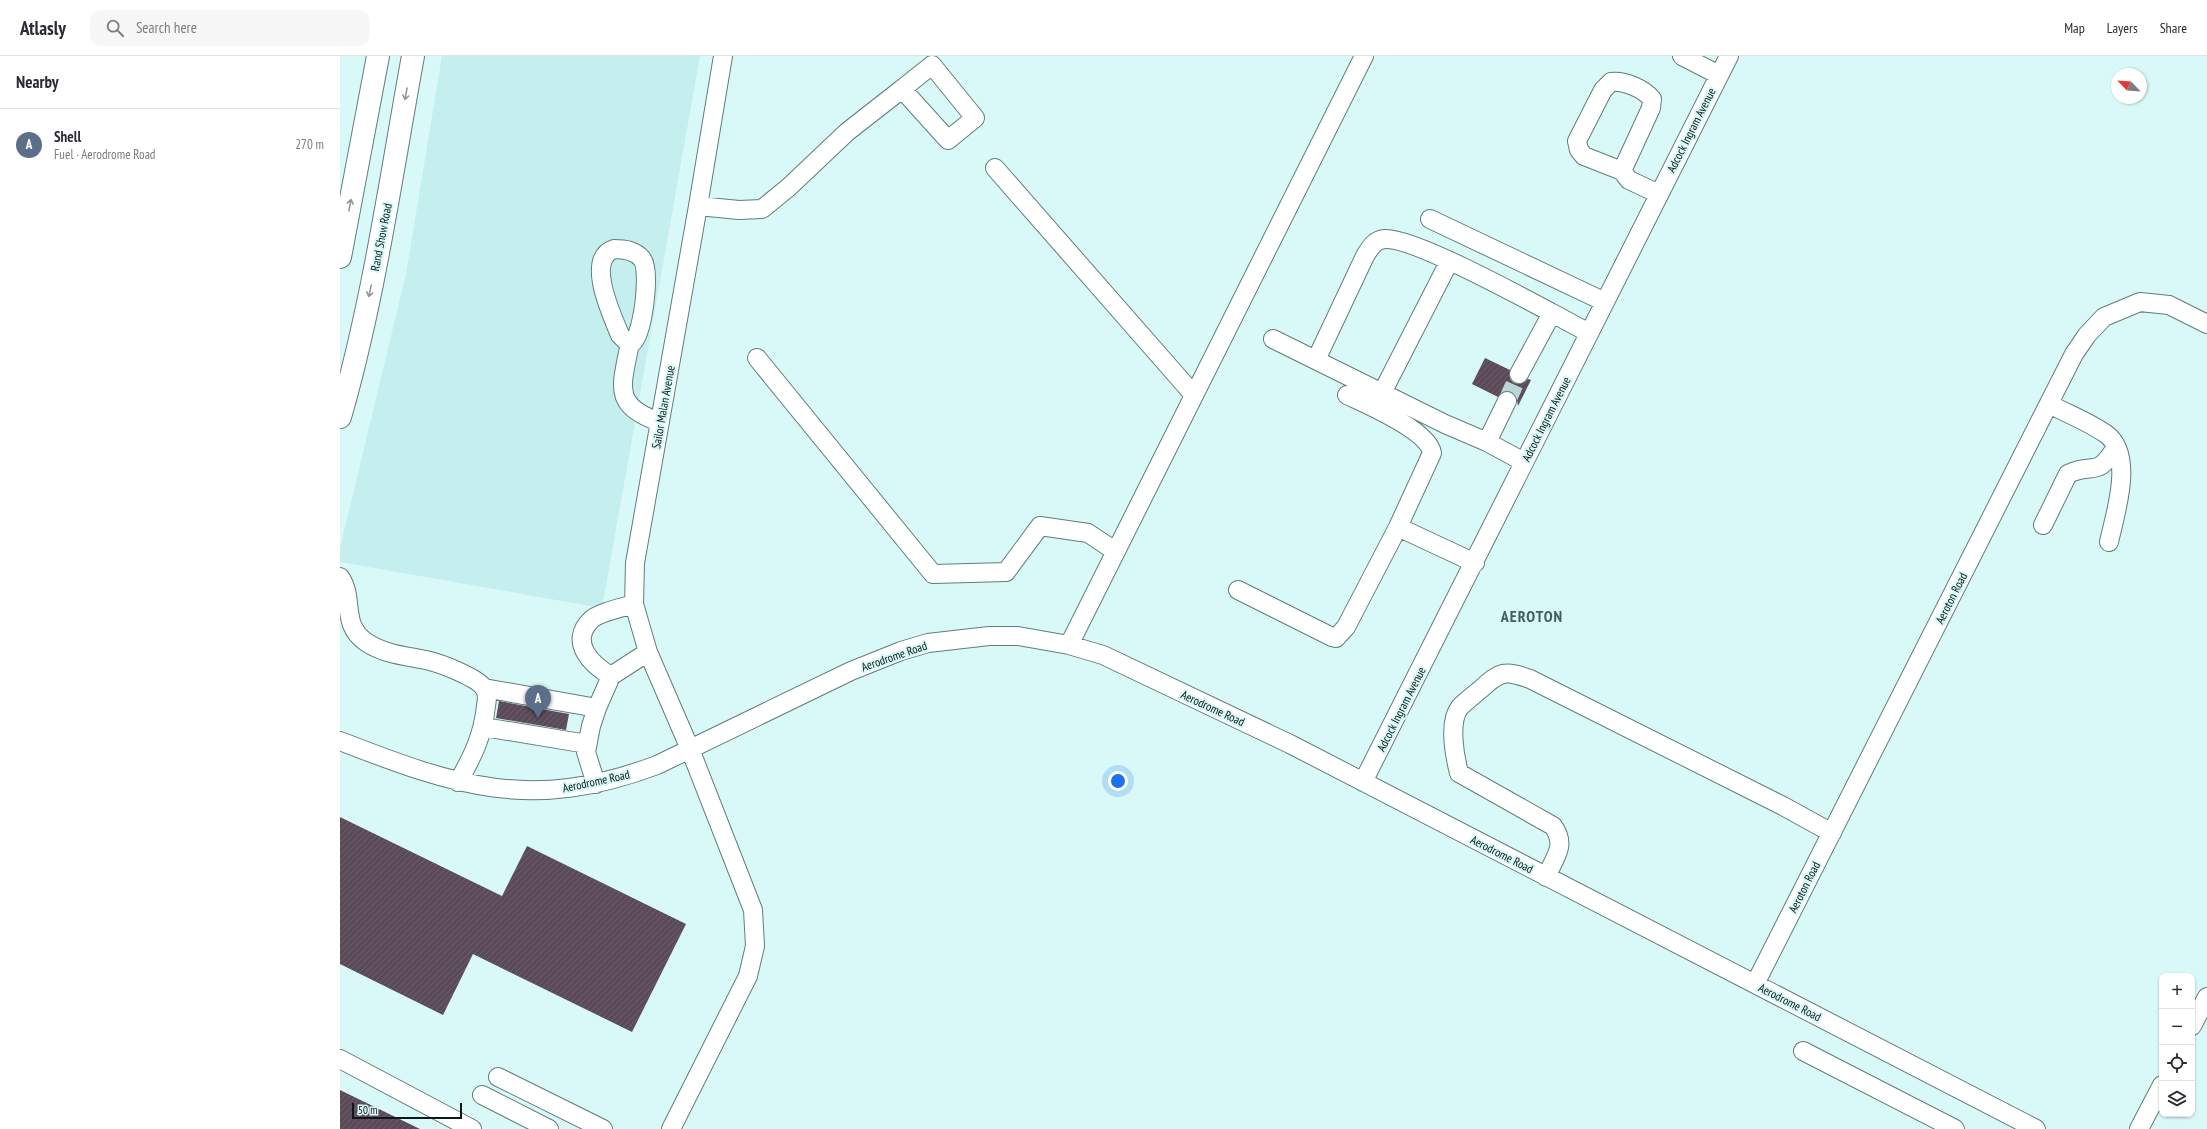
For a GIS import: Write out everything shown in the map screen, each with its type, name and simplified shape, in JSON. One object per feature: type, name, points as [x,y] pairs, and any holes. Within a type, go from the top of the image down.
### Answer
[{"type":"main road","points":[[340,258],[378,56]]},
{"type":"main road","name":"Rand Show Road","points":[[340,416],[362,327],[382,234],[413,56]]},
{"type":"street","name":"Sailor Malan Avenue","points":[[671,1129],[748,976],[755,946],[754,910],[690,749],[648,652],[634,604],[635,563],[723,56]]},
{"type":"street","points":[[1069,645],[1364,56]]},
{"type":"street","points":[[1682,56],[1719,74]]},
{"type":"street","name":"Adcock Ingram Avenue","points":[[1363,782],[1475,563],[1524,462],[1728,56]]},
{"type":"street","points":[[1622,171],[1651,108],[1652,99],[1646,92],[1616,81],[1611,82],[1604,90],[1577,141],[1579,150],[1584,156],[1622,171],[1629,180],[1659,194]]},
{"type":"street","points":[[698,206],[739,210],[762,208],[789,187],[846,132],[902,89]]},
{"type":"street","points":[[995,168],[1194,394]]},
{"type":"street","points":[[1430,219],[1605,302]]},
{"type":"street","points":[[1316,360],[1365,256],[1376,242],[1392,239],[1448,262],[1552,313],[1589,333]]},
{"type":"street","points":[[614,249],[635,253],[643,259],[646,266],[646,288],[638,335],[634,342],[630,343],[620,335],[601,277],[601,259],[607,252],[614,249]]},
{"type":"street","points":[[1382,393],[1448,262]]},
{"type":"street","name":"Aeroton Road","points":[[1755,984],[2074,354],[2087,335],[2104,317],[2140,302],[2169,305],[2207,324]]},
{"type":"street","points":[[1519,374],[1552,313]]},
{"type":"street","points":[[1272,339],[1445,424],[1487,442],[1524,462]]},
{"type":"street","points":[[630,343],[622,381],[624,395],[631,408],[639,414],[660,422]]},
{"type":"street","points":[[757,358],[933,574],[1006,572],[1040,526],[1088,533],[1115,551]]},
{"type":"street","points":[[1238,590],[1336,638],[1341,635],[1398,527],[1430,457],[1431,448],[1422,438],[1404,424],[1347,395]]},
{"type":"street","points":[[1487,442],[1507,401]]},
{"type":"street","points":[[2049,404],[2107,435],[2116,447],[2122,466],[2121,486],[2109,542]]},
{"type":"street","points":[[2043,525],[2068,474],[2076,470],[2099,468],[2108,461],[2116,447]]},
{"type":"street","points":[[1398,527],[1475,563]]},
{"type":"street","points":[[340,577],[345,586],[350,623],[353,629],[366,642],[395,654],[439,664],[466,676],[484,688],[597,708]]},
{"type":"street","points":[[611,676],[596,668],[584,653],[582,641],[585,628],[591,619],[634,604]]},
{"type":"street","name":"Aerodrome Road","points":[[340,741],[419,770],[458,782],[510,791],[545,791],[596,784],[626,776],[690,749],[878,659],[928,643],[989,636],[1018,636],[1069,645],[1103,655],[1290,744],[2036,1129]]},
{"type":"street","points":[[596,784],[586,752],[597,708],[611,676],[648,652]]},
{"type":"street","points":[[1546,877],[1561,845],[1560,836],[1552,826],[1459,773],[1457,767],[1454,754],[1454,724],[1459,708],[1495,675],[1511,672],[1530,679],[1783,806],[1832,833]]},
{"type":"street","points":[[458,782],[474,754],[484,727],[487,696],[484,688]]},
{"type":"street","points":[[484,727],[587,744]]},
{"type":"street","points":[[2195,1020],[2207,997]]},
{"type":"street","points":[[1803,1051],[1955,1129]]},
{"type":"street","points":[[340,1059],[472,1129]]},
{"type":"street","points":[[498,1077],[603,1129]]},
{"type":"street","points":[[2139,1129],[2159,1091]]},
{"type":"street","points":[[482,1095],[549,1129]]},
{"type":"shaded area","points":[[442,56],[700,56],[602,608],[340,562],[340,548],[406,274]]},
{"type":"building","points":[[1485,358],[1510,370],[1510,379],[1514,383],[1520,384],[1528,379],[1531,380],[1518,406],[1516,395],[1512,392],[1506,391],[1498,397],[1472,384]]},
{"type":"building","points":[[499,701],[569,714],[566,730],[496,718]]},
{"type":"building","points":[[340,817],[502,896],[527,846],[686,924],[632,1032],[473,954],[443,1015],[340,964]]},
{"type":"building","points":[[340,1090],[420,1129],[340,1129]]},
{"type":"tunnel","points":[[1507,401],[1519,374]]},
{"type":"place","name":"Shell","points":[[538,718]]},
{"type":"district","name":"AEROTON","points":[[1532,616]]}]
